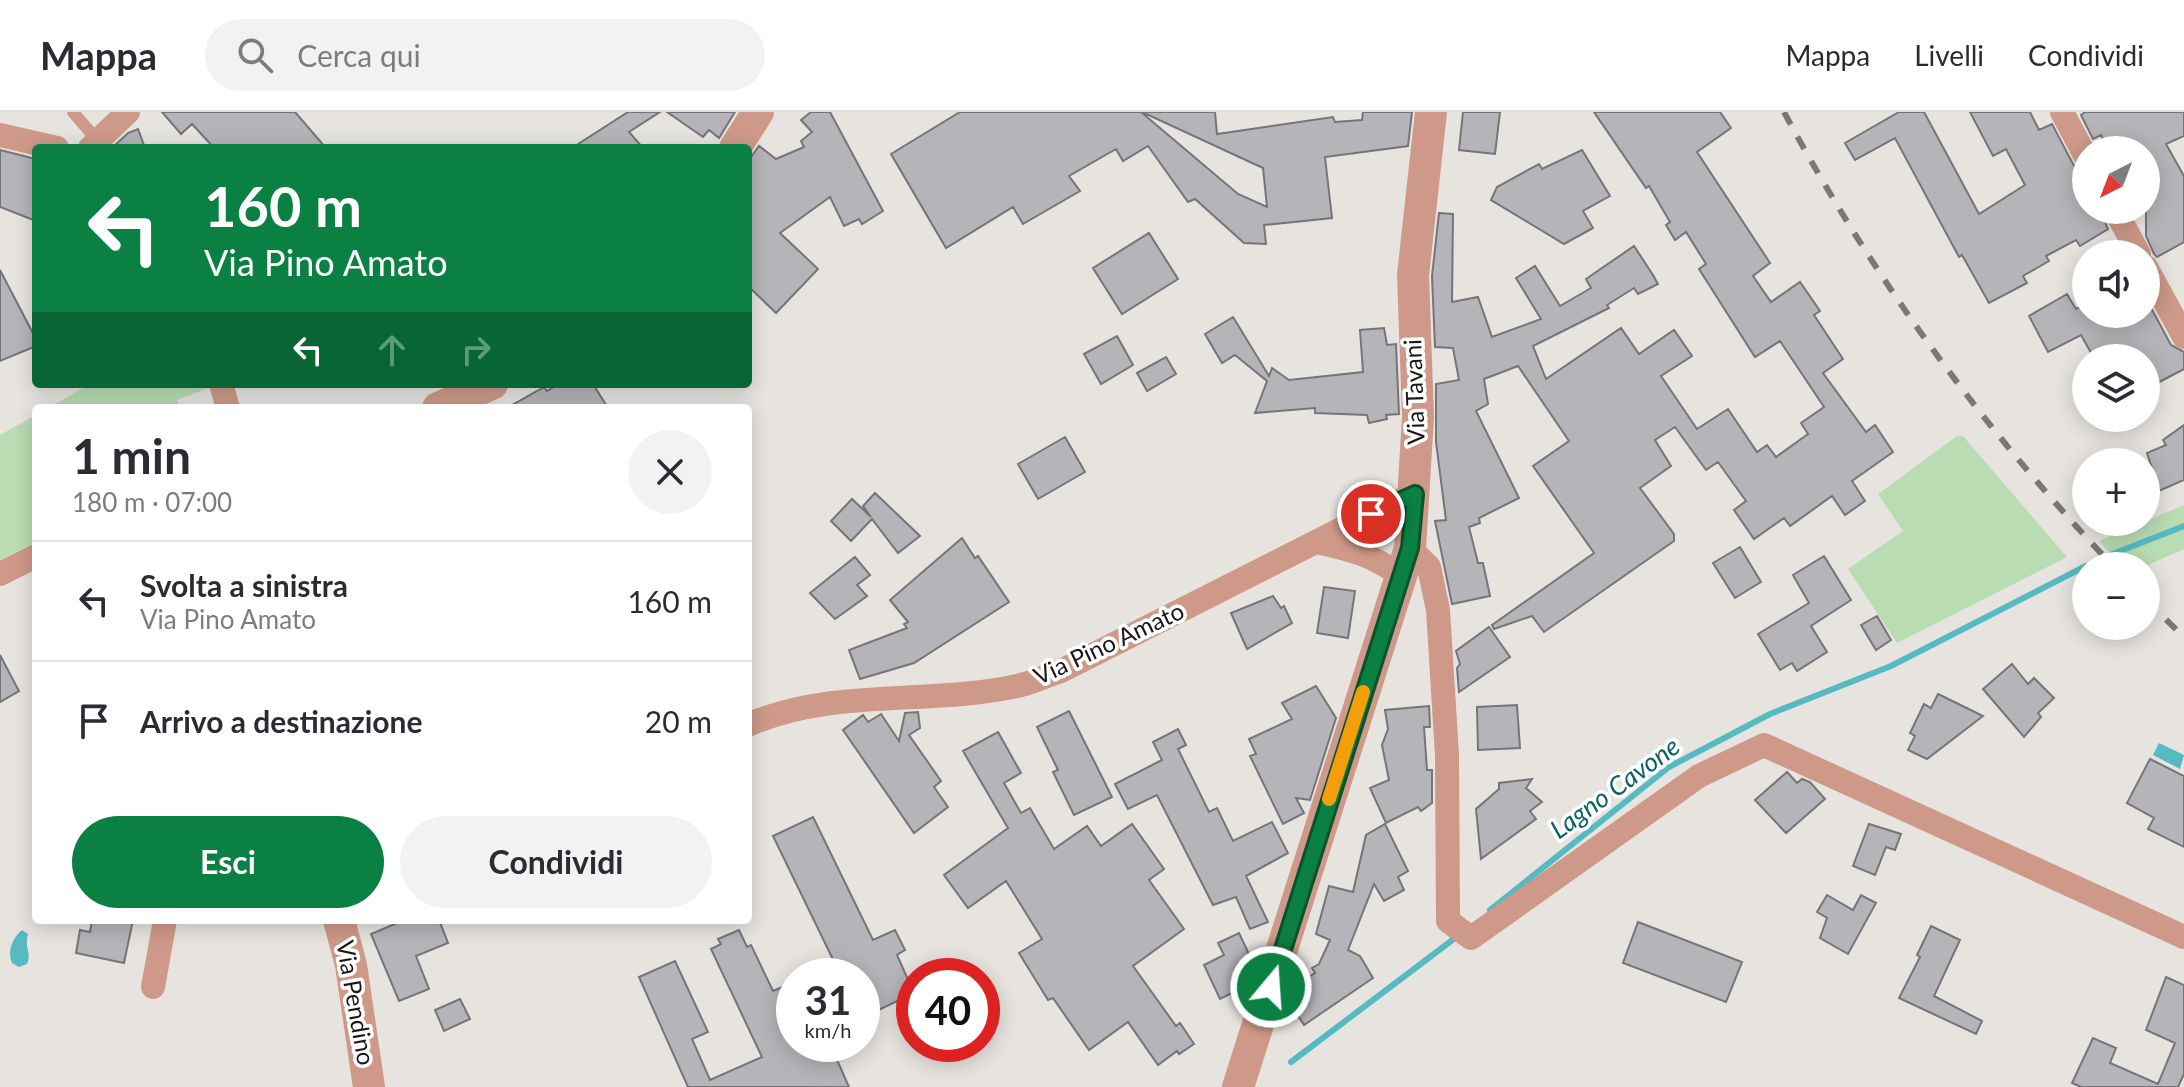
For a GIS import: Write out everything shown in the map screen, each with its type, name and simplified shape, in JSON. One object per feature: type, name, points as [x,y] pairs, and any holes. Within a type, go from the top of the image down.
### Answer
[{"type":"street","points":[[94,144],[128,112]]},
{"type":"street","points":[[738,144],[758,112]]},
{"type":"street","name":"Via Tavani","points":[[1233,1084],[1281,957],[1337,771],[1406,562],[1415,494],[1418,417],[1413,275],[1431,112]]},
{"type":"street","points":[[2062,112],[2075,136]]},
{"type":"street","points":[[0,135],[39,144]]},
{"type":"street","points":[[2160,293],[2184,337]]},
{"type":"street","points":[[447,404],[483,388]]},
{"type":"street","name":"Via Pino Amato","points":[[752,724],[826,704],[986,691],[1022,685],[1061,671],[1415,494]]},
{"type":"street","points":[[1317,542],[1354,549],[1382,562],[1406,562],[1429,567],[1438,610],[1447,755],[1448,921],[1471,938],[1699,776],[1764,745],[2184,937]]},
{"type":"street","points":[[0,574],[32,558]]},
{"type":"street","points":[[153,987],[164,924]]},
{"type":"street","name":"Via Pendino","points":[[340,924],[351,965],[369,1087]]},
{"type":"lane","points":[[73,112],[94,144]]},
{"type":"green space","points":[[83,388],[208,388],[177,400],[178,404],[55,404]]},
{"type":"green space","points":[[32,417],[32,544],[0,560],[0,435]]},
{"type":"green space","points":[[1957,436],[1963,436],[2067,557],[1897,643],[1848,569],[1903,531],[1878,494]]},
{"type":"green space","points":[[2184,505],[2184,549],[2160,560],[2160,552],[2109,552],[2099,541],[2111,536],[2160,536],[2160,515]]},
{"type":"water","points":[[2159,743],[2184,755],[2180,769],[2153,755]]},
{"type":"water","points":[[22,930],[28,934],[29,957],[27,964],[19,967],[12,963],[10,950]]},
{"type":"building","points":[[162,112],[295,112],[323,144],[210,144],[192,124],[181,134]]},
{"type":"building","points":[[628,112],[660,112],[629,132],[640,144],[578,144]]},
{"type":"building","points":[[667,112],[735,112],[719,138],[709,130],[703,137]]},
{"type":"building","points":[[811,112],[830,112],[883,211],[862,224],[859,219],[844,226],[830,197],[780,233],[818,269],[776,313],[752,290],[752,156],[759,146],[776,159],[804,147],[801,141],[812,132],[801,120]]},
{"type":"building","points":[[960,112],[1141,112],[1238,194],[1267,207],[1263,168],[1142,112],[1215,112],[1217,134],[1333,117],[1335,122],[1362,120],[1363,112],[1412,112],[1408,146],[1325,157],[1332,218],[1264,225],[1266,244],[1244,243],[1195,199],[1188,202],[1148,146],[1123,161],[1116,149],[1069,176],[1080,191],[1023,224],[1013,207],[946,248],[891,154]]},
{"type":"building","points":[[1463,112],[1500,112],[1495,154],[1459,150]]},
{"type":"building","points":[[1594,112],[1720,112],[1731,128],[1697,152],[1770,263],[1753,276],[1771,302],[1800,282],[1820,311],[1814,315],[1843,359],[1823,373],[1866,432],[1875,425],[1893,452],[1852,481],[1865,501],[1845,515],[1832,496],[1790,526],[1784,518],[1754,539],[1734,510],[1746,501],[1718,462],[1706,470],[1675,427],[1655,440],[1671,466],[1640,488],[1674,534],[1674,541],[1544,632],[1532,616],[1494,629],[1492,625],[1594,553],[1533,466],[1569,441],[1518,366],[1484,379],[1488,404],[1476,411],[1519,498],[1479,518],[1480,523],[1469,527],[1478,563],[1483,563],[1490,596],[1452,604],[1435,521],[1446,520],[1436,442],[1436,384],[1459,380],[1453,348],[1435,347],[1432,276],[1439,213],[1453,214],[1452,302],[1478,297],[1492,337],[1541,319],[1516,278],[1535,266],[1560,306],[1591,288],[1586,279],[1634,246],[1653,275],[1658,284],[1638,294],[1634,288],[1607,305],[1609,308],[1533,346],[1546,379],[1621,328],[1639,354],[1674,330],[1692,356],[1661,376],[1697,429],[1728,409],[1757,452],[1767,445],[1776,457],[1808,434],[1801,423],[1824,407],[1780,341],[1755,357],[1699,269],[1706,264],[1686,232],[1675,240],[1666,225],[1670,222],[1649,186],[1646,188]]},
{"type":"building","points":[[1899,112],[1924,112],[1979,214],[2025,185],[2006,149],[1993,156],[1970,112],[2030,112],[2039,130],[2052,124],[2072,162],[2072,224],[2106,224],[2108,229],[2090,240],[2072,240],[2046,256],[2049,261],[2023,276],[2027,283],[1989,303],[1962,255],[1959,257],[1895,138],[1855,160],[1845,143]]},
{"type":"building","points":[[2085,112],[2184,112],[2184,136],[2166,144],[2184,176],[2184,242],[2160,255],[2160,240],[2148,240],[2146,236],[2146,224],[2160,224],[2160,136],[2092,136],[2081,115]]},
{"type":"building","points":[[138,129],[144,144],[116,144]]},
{"type":"building","points":[[0,150],[32,158],[32,219],[0,207]]},
{"type":"building","points":[[1582,150],[1610,196],[1583,211],[1593,228],[1564,244],[1491,200],[1497,187],[1539,164],[1542,169]]},
{"type":"building","points":[[1149,233],[1178,279],[1122,314],[1093,268]]},
{"type":"building","points":[[0,270],[32,331],[32,348],[0,361]]},
{"type":"building","points":[[2067,294],[2072,302],[2072,328],[2160,328],[2160,324],[2171,345],[2184,352],[2184,369],[2160,382],[2160,344],[2086,344],[2081,335],[2048,352],[2029,316]]},
{"type":"building","points":[[1233,317],[1269,376],[1272,368],[1289,380],[1363,372],[1360,330],[1384,328],[1387,345],[1396,344],[1399,414],[1386,415],[1387,419],[1369,423],[1367,415],[1315,413],[1315,408],[1255,413],[1267,381],[1235,355],[1222,363],[1205,334]]},
{"type":"building","points":[[1117,336],[1133,365],[1101,384],[1084,354]]},
{"type":"building","points":[[1166,357],[1176,374],[1147,391],[1137,373]]},
{"type":"building","points":[[542,388],[547,391],[552,388],[596,388],[606,404],[514,404]]},
{"type":"building","points":[[2184,425],[2184,480],[2160,490],[2159,448],[2166,445],[2163,440]]},
{"type":"building","points":[[1065,437],[1085,472],[1038,499],[1018,464]]},
{"type":"building","points":[[875,493],[920,536],[898,553],[872,519],[851,541],[831,521],[852,499],[871,517],[863,506]]},
{"type":"building","points":[[962,538],[1009,602],[914,663],[860,679],[849,650],[907,628],[904,624],[908,622],[890,600]]},
{"type":"building","points":[[1740,547],[1761,582],[1735,598],[1713,563]]},
{"type":"building","points":[[1824,556],[1851,600],[1811,626],[1827,652],[1797,671],[1792,663],[1780,670],[1758,634],[1809,603],[1793,575]]},
{"type":"building","points":[[855,557],[870,575],[857,585],[867,596],[835,619],[810,593]]},
{"type":"building","points":[[1324,587],[1355,591],[1348,638],[1317,633]]},
{"type":"building","points":[[1273,596],[1281,608],[1284,606],[1292,623],[1247,649],[1231,613]]},
{"type":"building","points":[[1877,616],[1891,640],[1876,650],[1861,625]]},
{"type":"building","points":[[1489,627],[1510,657],[1459,692],[1457,668],[1460,664],[1456,651]]},
{"type":"building","points":[[0,655],[19,691],[0,702]]},
{"type":"building","points":[[2012,664],[2028,684],[2034,678],[2054,698],[2038,713],[2041,717],[2024,737],[1983,689]]},
{"type":"building","points":[[1316,686],[1336,718],[1310,800],[1296,798],[1304,813],[1283,824],[1250,756],[1256,754],[1249,739],[1292,719],[1282,703]]},
{"type":"building","points":[[1938,694],[1983,716],[1927,759],[1908,750],[1915,736],[1910,733],[1924,704],[1931,708]]},
{"type":"building","points":[[1517,705],[1520,748],[1478,750],[1477,707]]},
{"type":"building","points":[[1429,706],[1430,727],[1424,727],[1427,770],[1432,770],[1432,803],[1421,811],[1418,807],[1386,823],[1370,788],[1389,780],[1382,745],[1388,729],[1385,710]]},
{"type":"building","points":[[1069,711],[1112,797],[1074,815],[1053,772],[1058,770],[1037,727]]},
{"type":"building","points":[[918,712],[920,728],[909,735],[941,781],[934,787],[948,807],[914,833],[843,730],[863,715],[868,722],[881,714],[899,741],[905,713]]},
{"type":"building","points":[[1178,729],[1186,745],[1178,749],[1209,812],[1217,808],[1233,841],[1272,822],[1288,853],[1246,876],[1268,922],[1250,929],[1236,897],[1213,905],[1157,795],[1128,809],[1115,784],[1162,760],[1153,742]]},
{"type":"building","points":[[998,732],[1021,773],[1004,783],[1021,813],[1030,808],[1054,849],[1087,826],[1101,846],[1132,824],[1164,869],[1149,880],[1184,929],[1133,966],[1176,1026],[1180,1023],[1194,1044],[1179,1054],[1177,1051],[1158,1065],[1128,1022],[1089,1050],[1053,998],[1048,1000],[1019,953],[1042,939],[1006,881],[968,908],[944,875],[1008,828],[963,751]]},
{"type":"building","points":[[2150,759],[2184,776],[2184,847],[2148,829],[2154,818],[2127,803]]},
{"type":"building","points":[[1787,772],[1797,783],[1802,779],[1810,782],[1825,799],[1786,833],[1755,800]]},
{"type":"building","points":[[1532,779],[1526,788],[1542,802],[1530,811],[1536,819],[1481,859],[1476,809],[1499,789],[1499,783]]},
{"type":"building","points":[[813,817],[873,940],[895,930],[905,950],[896,958],[896,1002],[880,1009],[880,958],[832,958],[773,836]]},
{"type":"building","points":[[1385,824],[1408,871],[1398,877],[1404,890],[1384,901],[1374,884],[1348,950],[1360,956],[1373,978],[1304,1025],[1293,1008],[1309,997],[1299,983],[1315,973],[1312,968],[1319,964],[1330,940],[1316,934],[1329,886],[1353,892],[1366,835]]},
{"type":"building","points":[[1869,824],[1901,834],[1895,850],[1886,847],[1875,875],[1853,866]]},
{"type":"building","points":[[1827,895],[1853,910],[1861,895],[1876,903],[1848,954],[1820,938],[1827,918],[1817,912]]},
{"type":"building","points":[[1638,922],[1742,962],[1726,1002],[1623,963]]},
{"type":"building","points":[[91,924],[132,924],[124,963],[76,953],[80,930],[90,932]]},
{"type":"building","points":[[395,924],[441,924],[448,943],[416,956],[429,989],[399,1001],[371,934]]},
{"type":"building","points":[[1931,926],[1960,940],[1934,996],[1982,1021],[1976,1034],[1899,998],[1920,957],[1917,955]]},
{"type":"building","points":[[739,930],[747,947],[751,945],[773,991],[776,990],[776,1062],[838,1062],[849,1087],[688,1087],[639,977],[675,961],[708,1032],[692,1039],[710,1080],[762,1057],[711,949],[721,944],[718,939]]},
{"type":"building","points":[[1239,933],[1255,967],[1243,972],[1248,985],[1220,999],[1204,965],[1224,955],[1218,943]]},
{"type":"building","points":[[2166,977],[2184,985],[2184,1074],[2178,1087],[2081,1087],[2072,1083],[2093,1038],[2116,1048],[2110,1063],[2158,1084],[2175,1043],[2146,1030]]},
{"type":"building","points":[[460,999],[470,1019],[444,1031],[435,1010]]},
{"type":"waterway","name":"Lagno Cavone","points":[[2118,552],[2184,526]]},
{"type":"waterway","name":"Lagno Cavone","points":[[1490,910],[1669,767],[1770,714],[1891,666],[2072,573]]},
{"type":"waterway","name":"Lagno Cavone","points":[[1291,1062],[1459,935]]},
{"type":"railway","points":[[1784,112],[1855,234],[1933,350],[2019,461],[2100,552]]},
{"type":"railway","points":[[2160,614],[2184,637]]},
{"type":"slow traffic","points":[[1329,799],[1363,692]]},
{"type":"route","points":[[1271,987],[1410,548],[1415,494],[1371,514]]}]
